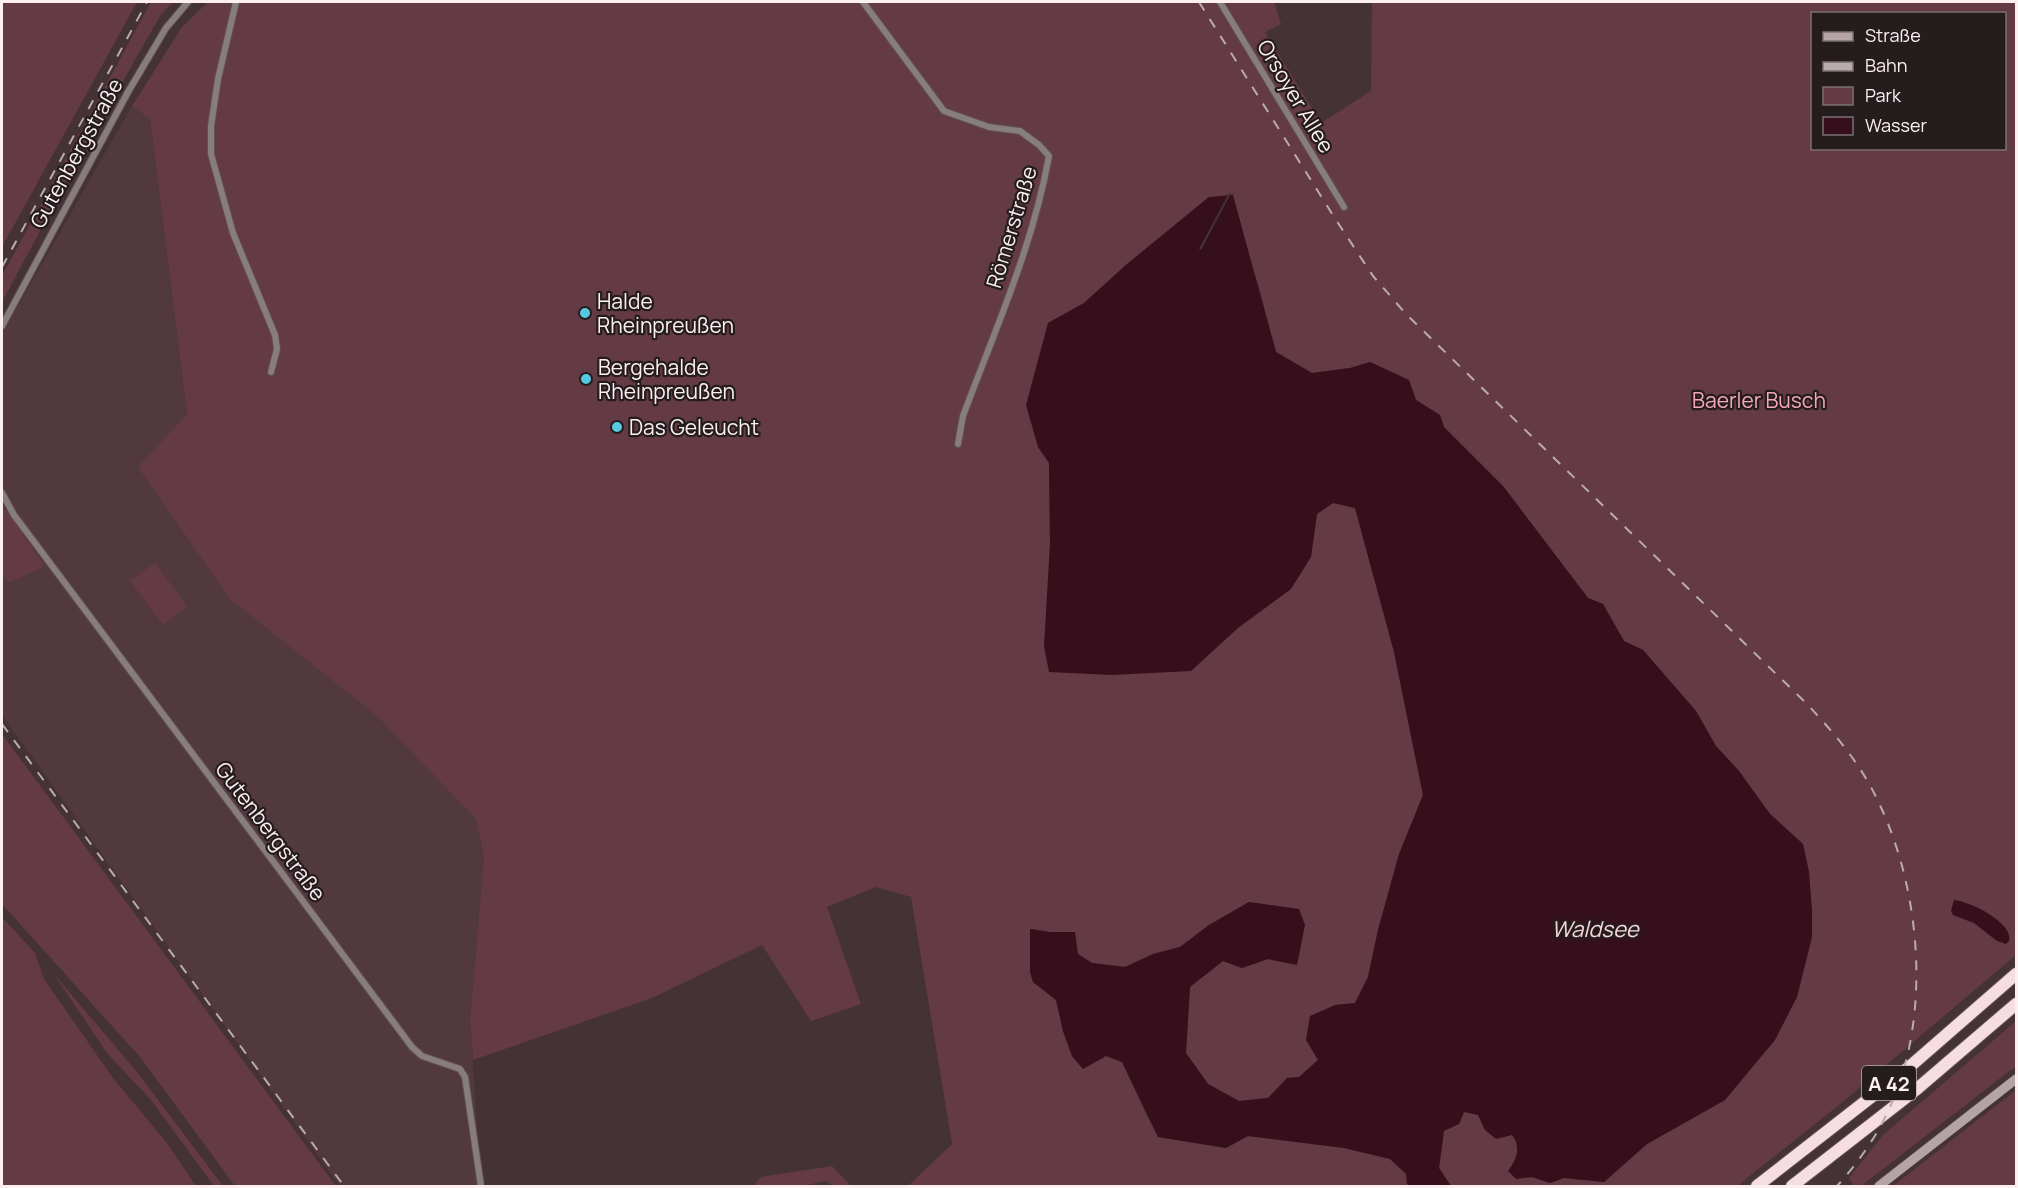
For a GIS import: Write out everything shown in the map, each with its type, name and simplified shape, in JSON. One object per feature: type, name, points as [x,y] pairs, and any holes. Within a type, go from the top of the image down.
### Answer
[{"type":"highway","name":"A 42","points":[[1758,1186],[1956,1029],[2016,974]]},
{"type":"highway","name":"A 42","points":[[1792,1186],[1918,1088],[2016,1004]]},
{"type":"main road","points":[[1879,1186],[2016,1080]]},
{"type":"street","name":"Gutenbergstraße","points":[[2,326],[128,92],[166,28],[188,2]]},
{"type":"street","points":[[236,2],[218,79],[211,126],[211,154],[233,233],[275,335],[277,349],[271,372]]},
{"type":"street","name":"Römerstraße","points":[[863,2],[944,111],[989,127],[1020,131],[1039,145],[1049,156],[1043,192],[1032,230],[963,416],[958,444]]},
{"type":"street","name":"Orsoyer Allee","points":[[1220,2],[1344,207]]},
{"type":"street","name":"Gutenbergstraße","points":[[2,493],[14,515],[412,1047],[428,1059],[460,1069],[465,1077],[481,1186]]},
{"type":"shaded area","points":[[132,106],[150,118],[187,415],[376,715],[476,818],[484,857],[470,1021],[481,1186],[340,1186],[2,715],[2,573],[9,583],[45,566],[2,502],[2,334]]},
{"type":"green space","points":[[2,2],[137,2],[2,247]]},
{"type":"green space","points":[[151,2],[173,2],[160,16],[82,153],[2,302],[2,276]]},
{"type":"green space","name":"Baerler Busch","points":[[208,2],[1274,2],[1281,24],[1265,32],[1321,123],[1371,91],[1372,2],[2016,2],[2016,955],[1839,1105],[1737,1186],[1451,1186],[1439,1168],[1444,1130],[1459,1124],[1464,1112],[1478,1114],[1485,1130],[1512,1135],[1516,1140],[1518,1157],[1532,1177],[1550,1183],[1564,1178],[1604,1182],[1647,1144],[1725,1100],[1812,937],[1809,872],[1803,844],[1770,814],[1739,771],[1716,746],[1696,711],[1643,650],[1624,641],[1603,604],[1588,598],[1503,486],[1444,427],[1440,415],[1416,400],[1409,380],[1370,362],[1350,368],[1312,373],[1276,352],[1257,280],[1209,197],[1127,264],[1084,303],[1048,323],[1038,447],[1049,463],[1050,543],[1191,671],[1311,557],[1317,514],[1333,503],[1355,508],[1394,652],[1423,795],[1399,854],[1368,977],[1355,1003],[1335,1005],[1318,1060],[1299,1077],[1287,1078],[1268,1098],[1239,1101],[1208,1084],[1186,1053],[1190,986],[1223,961],[1242,968],[1268,959],[1297,965],[1299,909],[1249,902],[1209,925],[1180,947],[1153,954],[1125,967],[1092,963],[1077,953],[1075,932],[1030,929],[1030,972],[1033,982],[1056,1000],[1072,1056],[1083,1069],[1106,1056],[1122,1062],[1158,1137],[1226,1148],[1248,1136],[1344,1148],[1390,1159],[1407,1174],[1407,1184],[1410,1186],[908,1186],[952,1144],[911,897],[876,887],[827,907],[861,1004],[811,1021],[762,945],[652,998],[473,1060],[470,1021],[484,857],[476,819],[376,715],[230,599],[138,467],[187,414],[150,119],[132,106],[182,27]]},
{"type":"green space","points":[[2,504],[45,566],[9,583],[2,573]]},
{"type":"green space","points":[[155,563],[187,606],[163,625],[130,581]]},
{"type":"green space","points":[[2,734],[336,1186],[235,1186],[140,1057],[2,904]]},
{"type":"green space","points":[[2,917],[35,953],[44,979],[113,1078],[167,1143],[196,1186],[2,1186]]},
{"type":"green space","points":[[53,973],[137,1072],[223,1186],[214,1186],[151,1100],[107,1053]]},
{"type":"green space","points":[[2016,1021],[2016,1066],[1861,1186],[1854,1186],[1849,1178],[1883,1135]]},
{"type":"green space","points":[[2016,1090],[2016,1186],[1893,1186]]},
{"type":"green space","points":[[832,1166],[851,1186],[834,1186],[826,1181],[802,1186],[754,1186],[761,1177]]},
{"type":"water","name":"Waldsee","points":[[1233,195],[1276,352],[1312,373],[1350,368],[1370,362],[1409,380],[1416,400],[1440,415],[1444,427],[1503,486],[1588,598],[1603,604],[1624,641],[1643,650],[1696,711],[1716,746],[1739,771],[1770,814],[1803,844],[1809,872],[1812,937],[1797,997],[1775,1040],[1725,1100],[1647,1144],[1604,1182],[1564,1178],[1550,1183],[1532,1177],[1516,1179],[1508,1171],[1517,1153],[1517,1144],[1512,1135],[1496,1139],[1485,1130],[1478,1115],[1464,1112],[1459,1124],[1444,1131],[1439,1168],[1451,1186],[1410,1186],[1407,1184],[1406,1174],[1390,1159],[1344,1148],[1248,1136],[1226,1148],[1158,1137],[1122,1062],[1106,1056],[1083,1069],[1072,1056],[1056,1000],[1033,982],[1030,972],[1030,929],[1075,932],[1078,954],[1092,963],[1125,967],[1153,954],[1180,947],[1209,925],[1249,902],[1299,909],[1305,925],[1297,965],[1268,959],[1242,968],[1223,961],[1190,987],[1186,1053],[1208,1084],[1239,1101],[1268,1098],[1287,1078],[1299,1077],[1318,1060],[1306,1040],[1310,1016],[1335,1005],[1355,1003],[1368,977],[1399,854],[1423,795],[1394,652],[1355,508],[1333,503],[1317,514],[1311,557],[1291,589],[1238,628],[1191,671],[1111,675],[1049,672],[1044,646],[1050,543],[1049,463],[1038,447],[1026,405],[1048,323],[1084,303],[1127,264],[1209,197]]},
{"type":"water","points":[[1954,900],[1970,904],[1998,920],[2009,934],[2009,941],[2006,944],[1997,941],[1974,923],[1953,915],[1951,911]]},
{"type":"pier","points":[[1229,193],[1236,194],[1230,195],[1201,250],[1199,249]]},
{"type":"railway","points":[[2,267],[147,2]]},
{"type":"railway","points":[[1199,2],[1373,276],[1406,314],[1807,704],[1846,749],[1863,773],[1892,834],[1904,872],[1912,911],[1916,952],[1916,993],[1912,1033],[1903,1071],[1890,1107],[1866,1149],[1837,1186]]},
{"type":"railway","points":[[2,724],[344,1186]]},
{"type":"place","name":"Halde Rheinpreußen","points":[[585,313]]},
{"type":"place","name":"Bergehalde Rheinpreußen","points":[[586,379]]},
{"type":"place","name":"Das Geleucht","points":[[617,427]]}]
